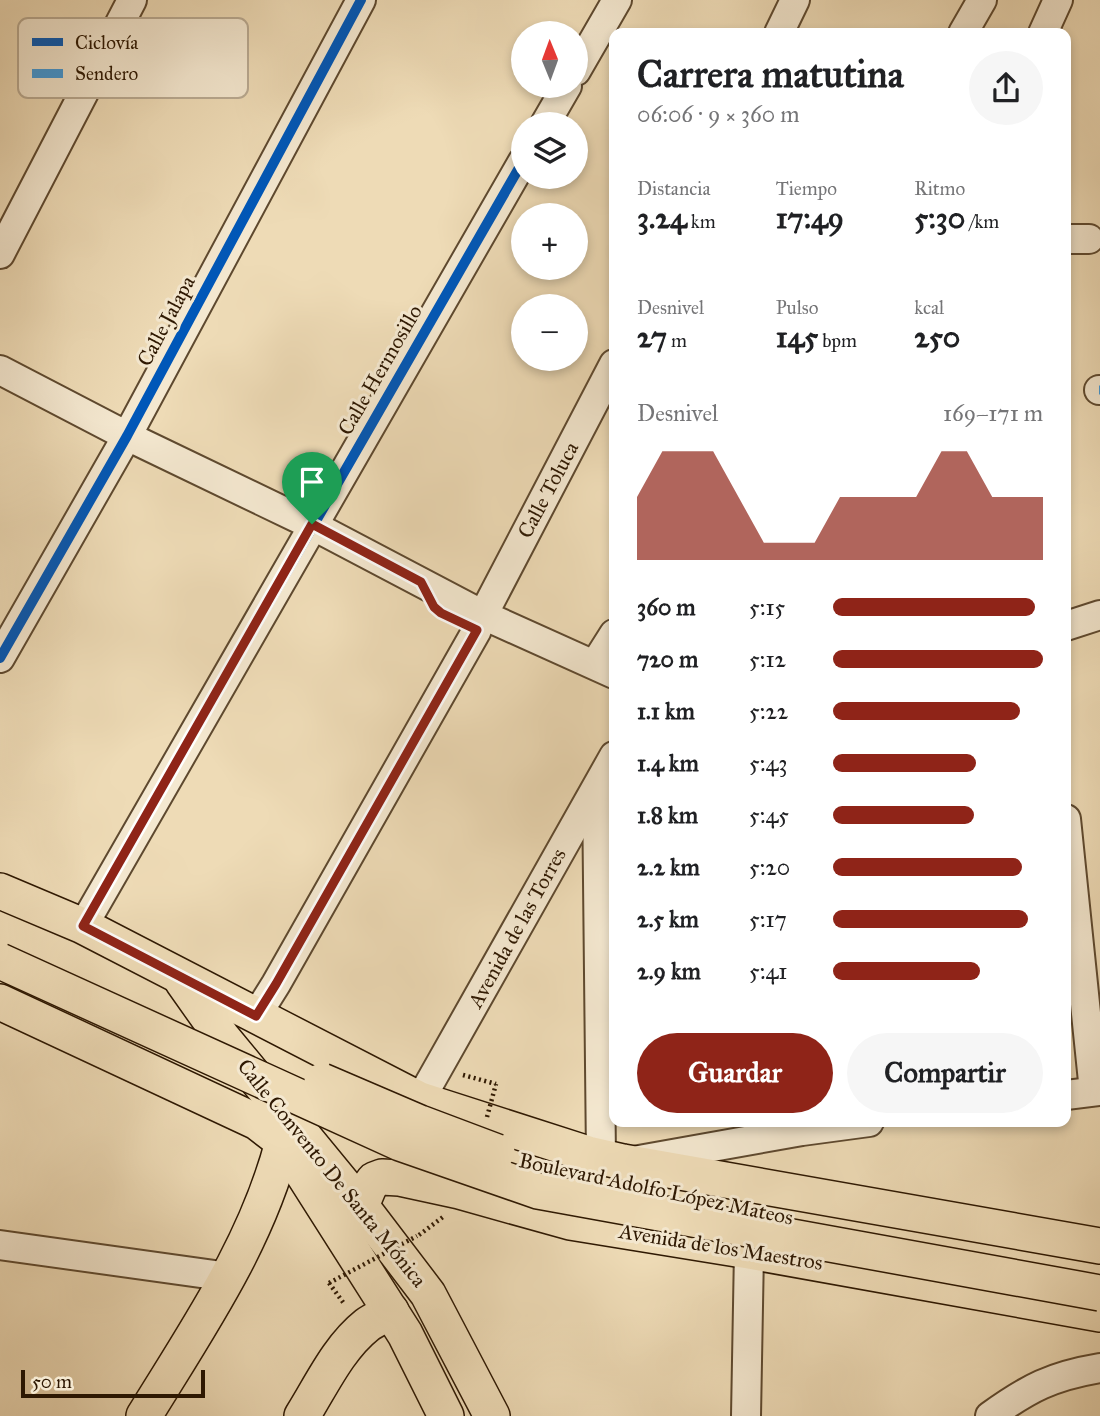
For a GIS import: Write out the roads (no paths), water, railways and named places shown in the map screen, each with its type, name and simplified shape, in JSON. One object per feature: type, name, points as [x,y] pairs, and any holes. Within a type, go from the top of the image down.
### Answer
[{"type":"main road","points":[[0,891],[83,926],[421,1100],[604,1158],[1100,1246]]},
{"type":"main road","name":"Boulevard Adolfo López Mateos","points":[[0,941],[96,985],[420,1123],[526,1163],[643,1190],[1100,1275]]},
{"type":"main road","name":"Avenida de los Maestros","points":[[0,961],[400,1143],[538,1191],[1100,1293]]},
{"type":"main road","name":"Calle Convento De Santa Mónica","points":[[179,976],[222,1037],[361,1206],[428,1294],[492,1416]]},
{"type":"main road","points":[[0,1002],[257,1122],[283,1142],[274,1178],[229,1278],[144,1416]]},
{"type":"main road","name":"Calle Convento De Santa Mónica","points":[[283,1142],[405,1334],[446,1416]]},
{"type":"main road","points":[[570,1222],[553,1200],[551,1188],[554,1176],[561,1165],[572,1158],[604,1158]]},
{"type":"main road","name":"Avenida de los Maestros","points":[[361,1206],[374,1180],[382,1177],[399,1178],[459,1191],[570,1222],[1100,1314]]},
{"type":"main road","points":[[302,1416],[338,1358],[354,1338],[368,1325],[391,1311]]},
{"type":"street","points":[[123,18],[132,0]]},
{"type":"street","name":"Calle Jalapa","points":[[0,658],[127,436],[362,0]]},
{"type":"street","points":[[588,50],[617,0]]},
{"type":"street","points":[[781,28],[795,0]]},
{"type":"street","points":[[966,28],[982,0]]},
{"type":"street","points":[[1045,28],[1058,0]]},
{"type":"street","points":[[0,254],[81,98]]},
{"type":"street","name":"Calle Hermosillo","points":[[83,926],[511,182]]},
{"type":"street","points":[[0,370],[127,436],[312,524],[421,582],[480,622],[532,636],[605,669]]},
{"type":"street","name":"Calle Toluca","points":[[256,1016],[480,622],[609,374]]},
{"type":"street","points":[[1071,624],[1100,615]]},
{"type":"street","name":"Avenida de las Torres","points":[[421,1100],[609,765]]},
{"type":"street","points":[[597,785],[604,1158],[796,1127]]},
{"type":"street","points":[[1071,863],[1097,1091],[1071,1094]]},
{"type":"street","points":[[0,1245],[229,1278]]},
{"type":"street","points":[[746,1416],[749,1251]]},
{"type":"street","points":[[990,1416],[1020,1394],[1042,1383],[1068,1373],[1100,1368]]}]
